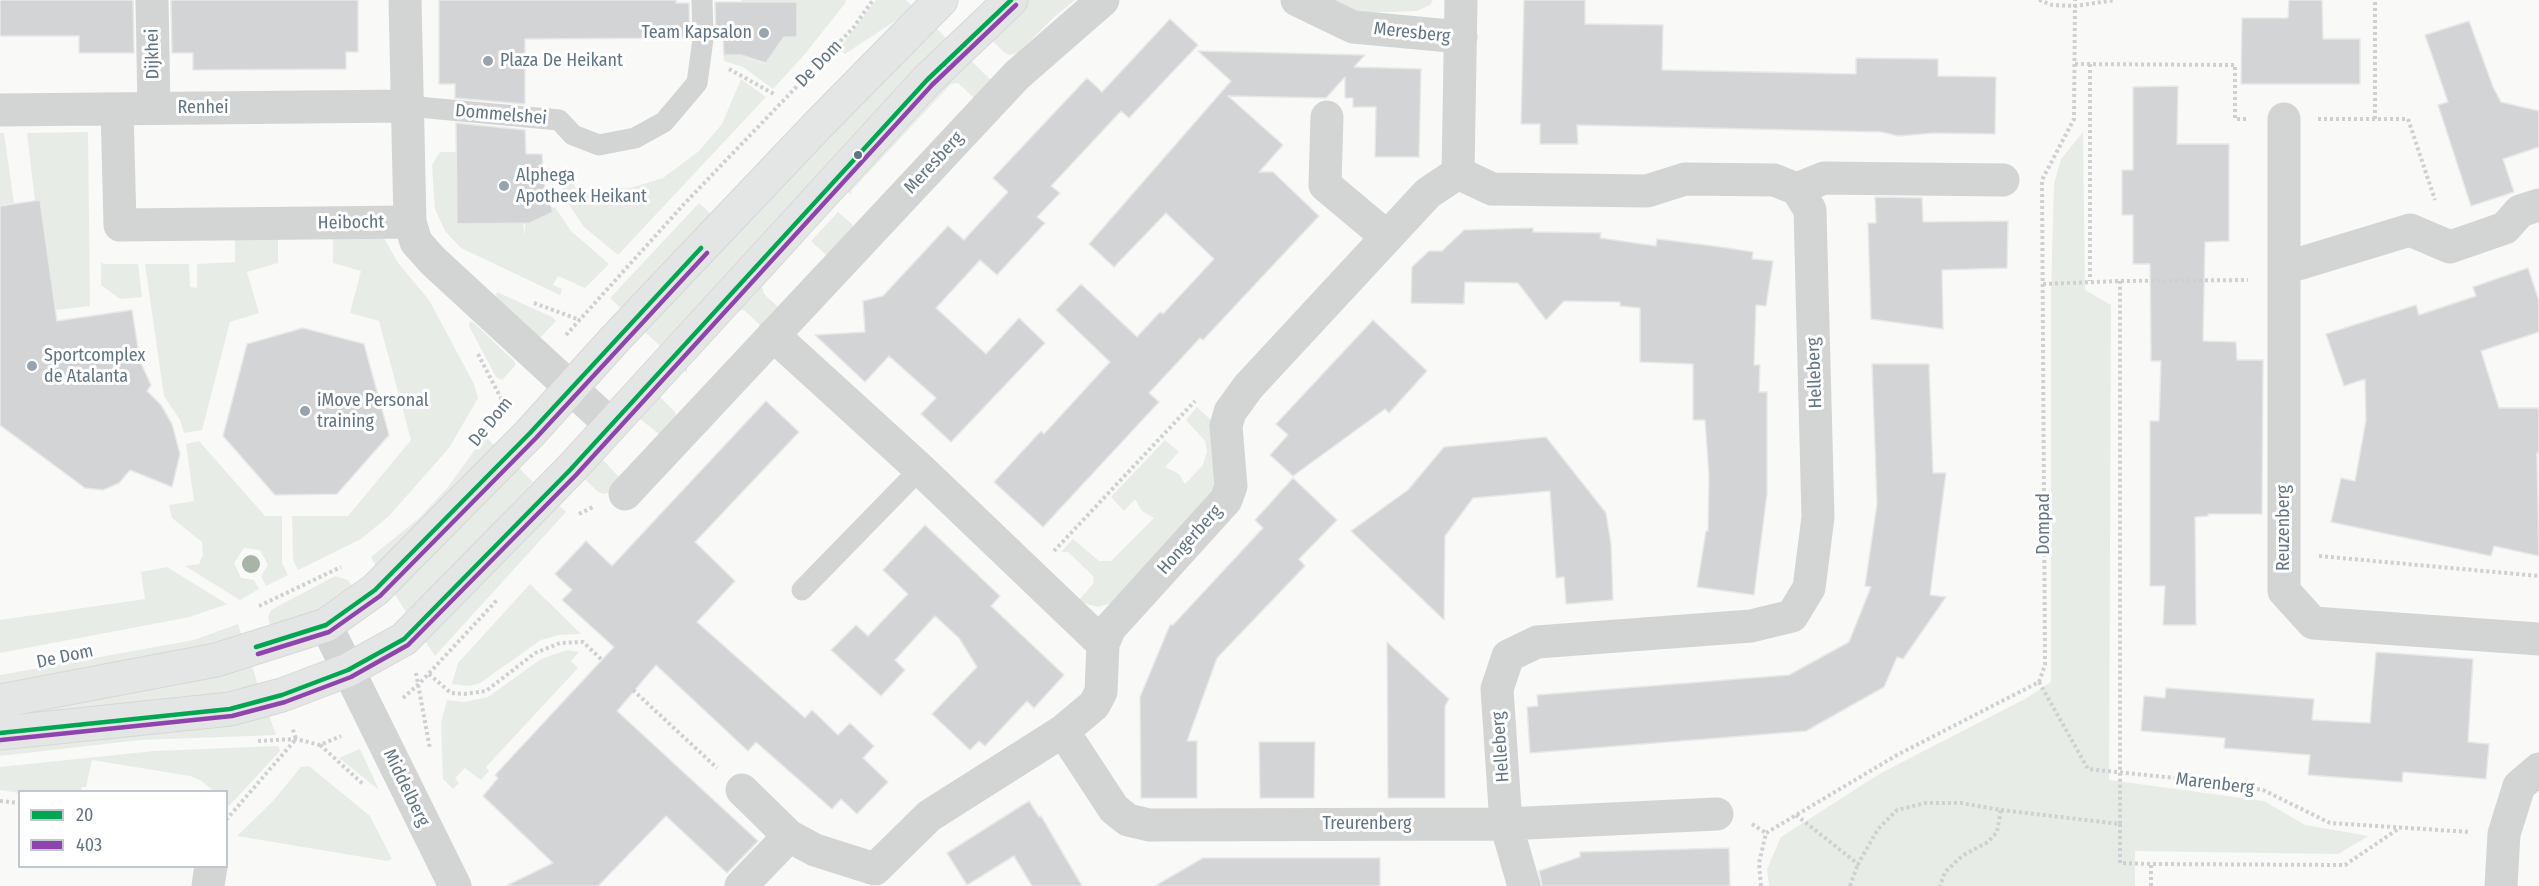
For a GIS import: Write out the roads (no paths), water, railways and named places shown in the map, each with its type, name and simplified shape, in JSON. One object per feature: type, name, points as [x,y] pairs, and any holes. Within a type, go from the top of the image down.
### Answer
[{"type":"street","name":"Dijkhei","points":[[153,0],[154,108]]},
{"type":"street","points":[[405,0],[410,222]]},
{"type":"street","name":"De Dom","points":[[0,701],[216,660],[326,625],[375,590],[530,433],[615,339],[940,0]]},
{"type":"street","name":"Meresberg","points":[[625,494],[1017,75],[1103,0]]},
{"type":"street","name":"Meresberg","points":[[1297,0],[1353,27],[1461,37]]},
{"type":"street","points":[[1458,173],[1461,0]]},
{"type":"street","points":[[0,733],[230,709],[353,679],[404,639],[562,479],[927,80],[1004,2]]},
{"type":"street","name":"Renhei","points":[[0,110],[407,106]]},
{"type":"street","name":"Heibocht","points":[[117,109],[120,225],[410,222],[416,242],[433,261],[611,425]]},
{"type":"street","points":[[1327,117],[1324,185],[1387,237],[1428,193],[1458,173]]},
{"type":"street","name":"Reuzenberg","points":[[2284,119],[2284,591],[2313,623],[2539,639]]},
{"type":"street","points":[[1458,173],[1492,189],[1647,191],[1685,179],[1774,180],[1797,189],[1824,178],[2003,180]]},
{"type":"street","name":"Helleberg","points":[[1524,886],[1506,824],[1497,689],[1508,656],[1537,642],[1751,626],[1792,616],[1809,588],[1818,517],[1811,234],[1810,210],[1797,189]]},
{"type":"street","points":[[2285,274],[2410,230],[2450,247],[2505,228],[2520,211],[2539,205]]},
{"type":"street","name":"Hongerberg","points":[[874,878],[929,816],[1063,731],[1094,705],[1101,692],[1103,644],[1110,628],[1226,500],[1231,486],[1226,426],[1230,412],[1248,387],[1387,237]]},
{"type":"street","points":[[773,335],[920,469],[1103,644]]},
{"type":"street","points":[[326,625],[353,679]]},
{"type":"street","name":"Middelberg","points":[[353,679],[455,886]]},
{"type":"street","name":"Treurenberg","points":[[1063,731],[1114,809],[1128,820],[1149,825],[1506,824],[1717,814]]},
{"type":"street","points":[[2501,886],[2504,834],[2519,786],[2539,769]]},
{"type":"street","points":[[742,790],[789,836],[874,878]]},
{"type":"street","points":[[741,886],[789,836]]},
{"type":"street","points":[[208,886],[211,868]]},
{"type":"lane","name":"Dommelshei","points":[[407,106],[559,120],[573,135],[599,145],[635,138],[664,122],[697,83],[703,39],[702,0]]},
{"type":"lane","points":[[802,590],[920,469]]},
{"type":"place","name":"Team Kapsalon","points":[[764,33]]},
{"type":"place","name":"Plaza De Heikant","points":[[488,61]]},
{"type":"place","name":"Alphega Apotheek Heikant","points":[[504,186]]},
{"type":"place","name":"Sportcomplex de Atalanta","points":[[32,366]]},
{"type":"place","name":"iMove Personal training","points":[[305,411]]}]
